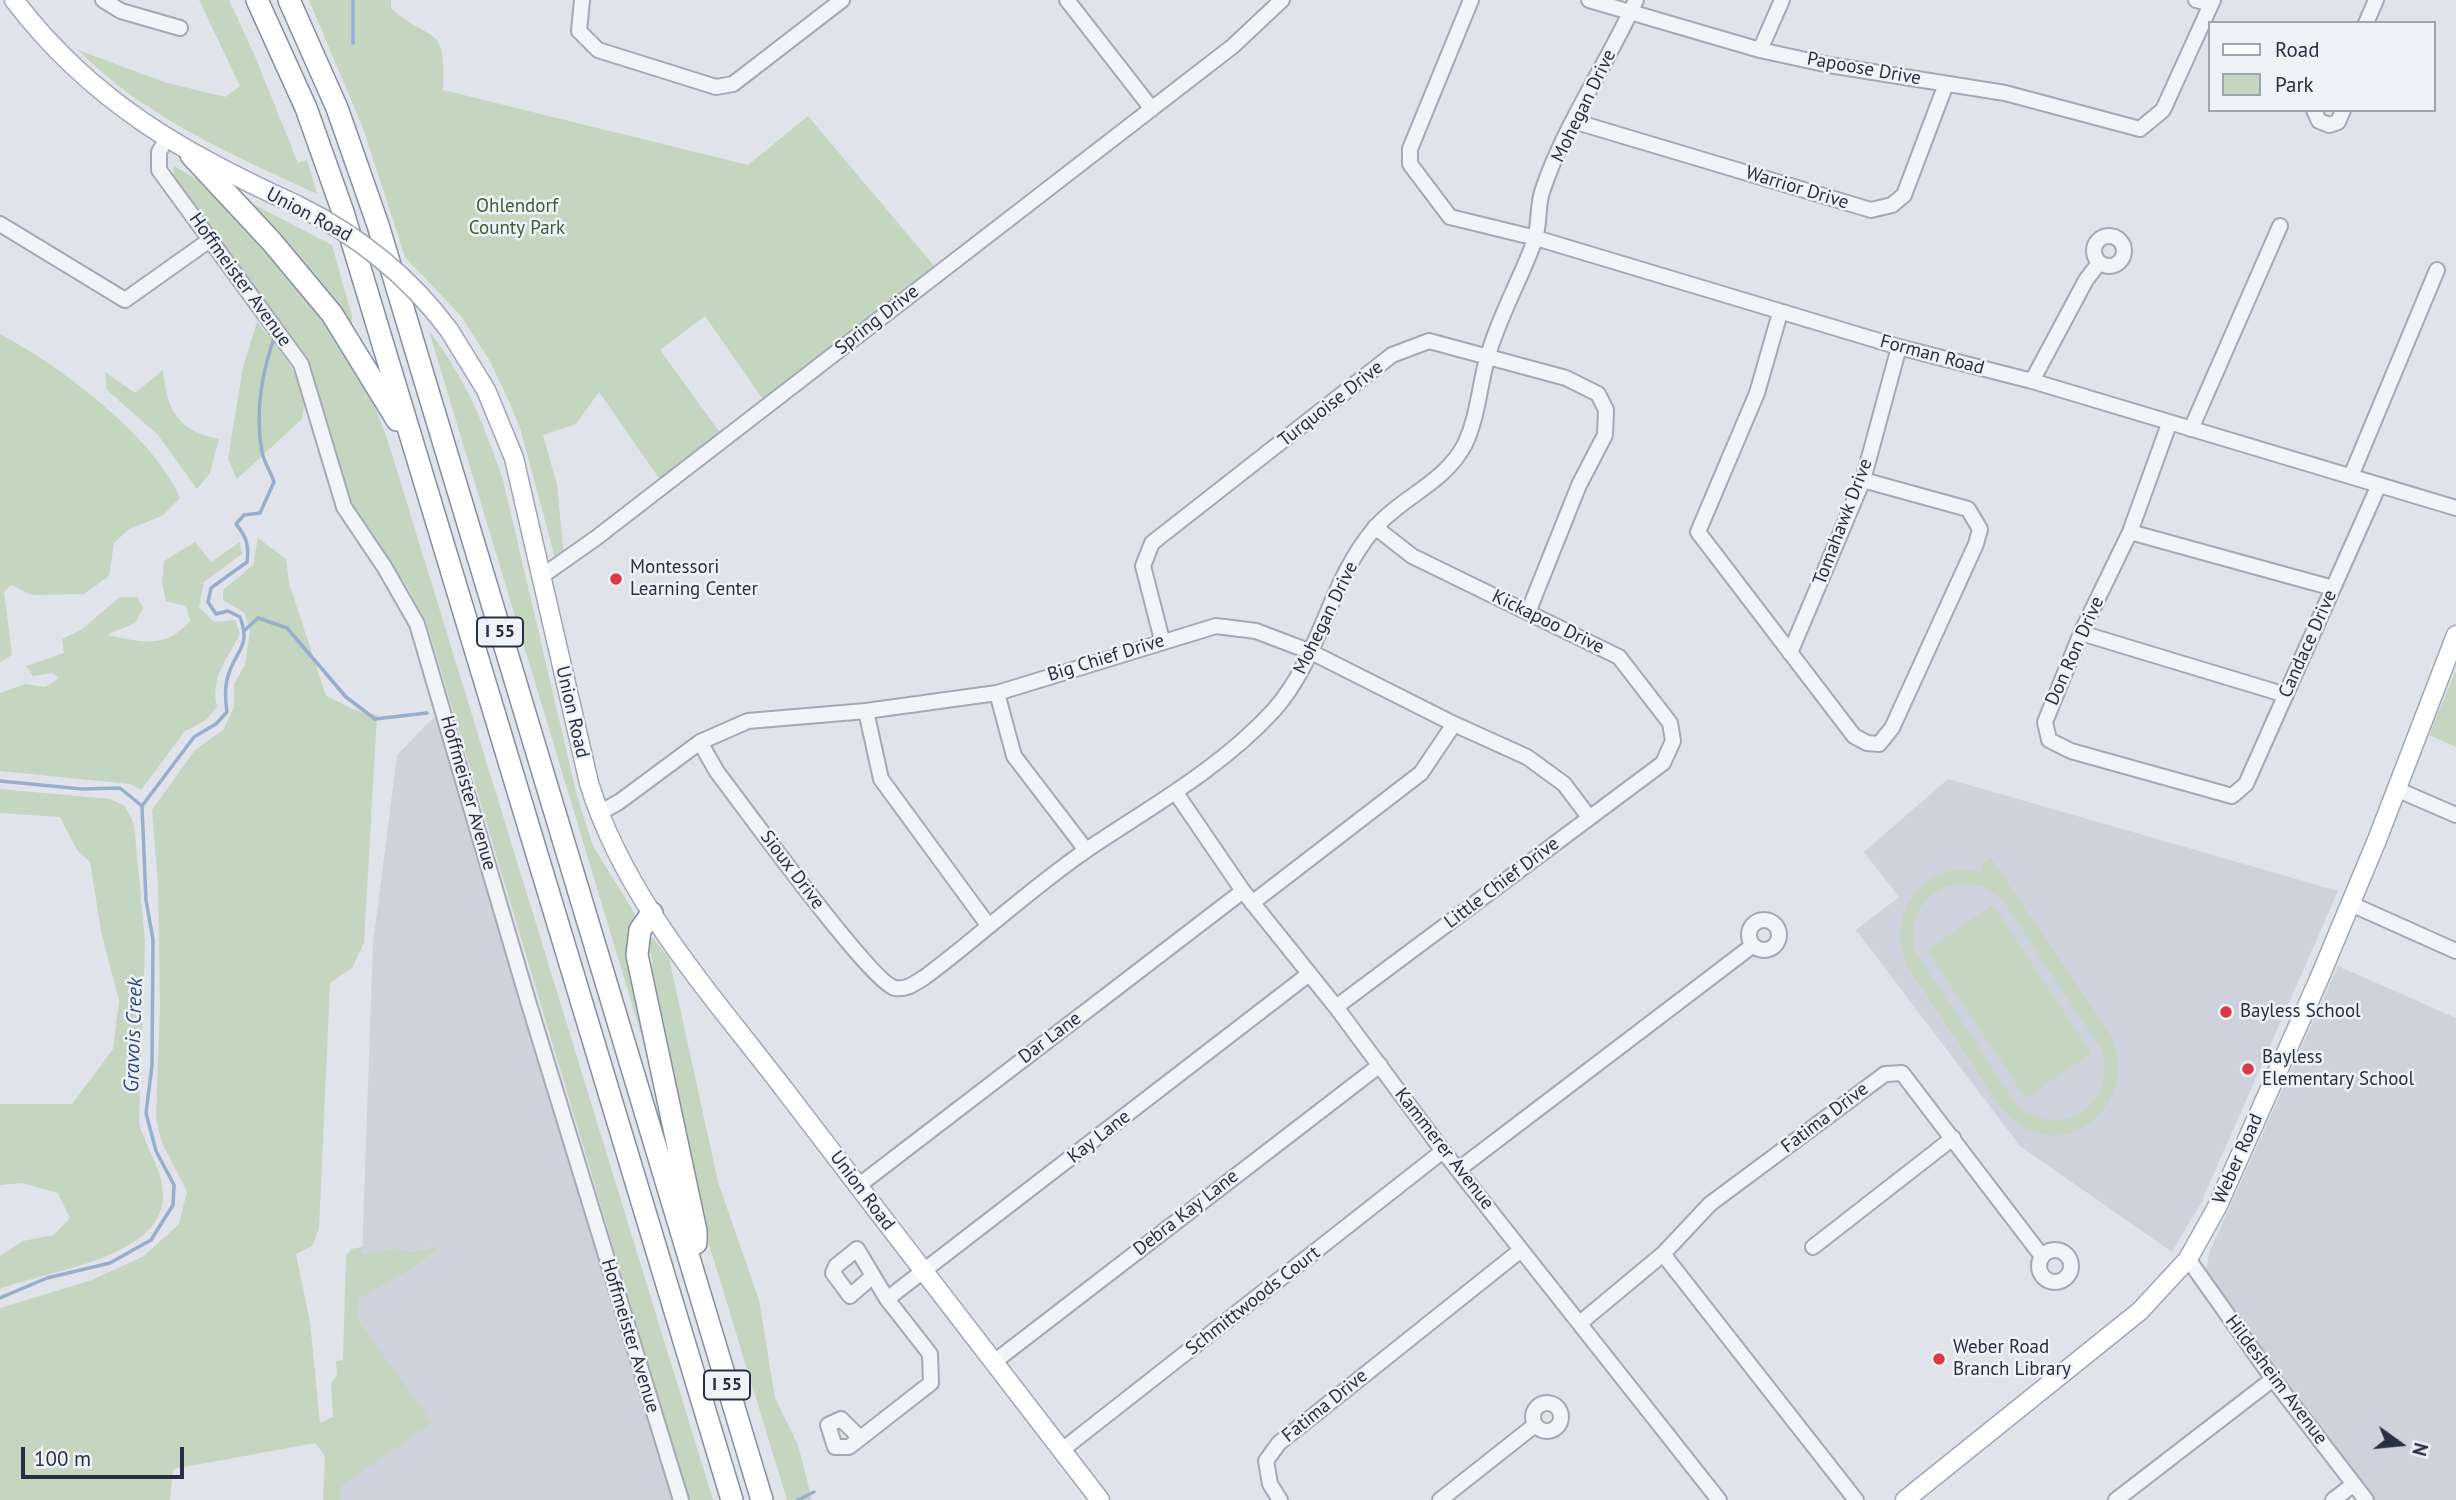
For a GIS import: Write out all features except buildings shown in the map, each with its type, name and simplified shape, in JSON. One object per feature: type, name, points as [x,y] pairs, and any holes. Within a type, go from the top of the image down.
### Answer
[{"type":"highway","name":"I 55","points":[[257,0],[287,64],[327,163],[732,1500]]},
{"type":"highway","name":"I 55","points":[[289,0],[337,108],[378,225],[762,1500]]},
{"type":"highway","points":[[191,155],[272,242],[332,314],[415,451]]},
{"type":"highway","points":[[652,913],[640,930],[637,955],[696,1231],[694,1270]]},
{"type":"main road","name":"Union Road","points":[[14,0],[63,57],[98,88],[191,155],[339,228],[378,255],[426,301],[449,330],[476,370],[509,443],[582,756],[599,813],[624,867],[652,913],[1100,1500]]},
{"type":"main road","name":"Weber Road","points":[[1905,1500],[2140,1311],[2188,1259],[2233,1172],[2351,904],[2456,635]]},
{"type":"street","points":[[103,0],[121,11],[180,28]]},
{"type":"street","points":[[582,0],[579,31],[598,50],[716,87],[733,84],[842,0]]},
{"type":"street","points":[[1067,0],[1152,108]]},
{"type":"street","name":"Spring Drive","points":[[542,576],[596,538],[1212,62],[1252,30],[1282,0]]},
{"type":"street","name":"Forman Road","points":[[1471,0],[1410,149],[1410,164],[1450,217],[1536,238],[1899,347],[2032,381],[2456,508]]},
{"type":"street","name":"Papoose Drive","points":[[1590,0],[1633,6],[1760,50],[2005,93],[2140,129],[2163,110],[2212,2]]},
{"type":"street","points":[[1760,50],[1782,0]]},
{"type":"street","points":[[2196,0],[2212,2]]},
{"type":"street","points":[[2367,21],[2376,0]]},
{"type":"street","name":"Mohegan Drive","points":[[894,988],[909,987],[925,977],[1086,850],[1176,793],[1228,753],[1274,710],[1300,676],[1351,563],[1375,527],[1451,467],[1477,413],[1487,358],[1536,238],[1542,194],[1573,121],[1633,6]]},
{"type":"street","name":"Warrior Drive","points":[[1573,121],[1871,210],[1892,205],[1904,195],[1946,84]]},
{"type":"street","points":[[2315,112],[2319,121],[2329,125],[2338,121],[2342,112]]},
{"type":"street","name":"Hoffmeister Avenue","points":[[167,138],[159,152],[159,170],[301,364],[344,507],[385,568],[417,624],[527,1001],[681,1500]]},
{"type":"street","points":[[0,223],[125,300],[211,239]]},
{"type":"street","points":[[2191,429],[2280,226]]},
{"type":"street","points":[[2032,381],[2086,280],[2099,263]]},
{"type":"street","points":[[2351,476],[2437,270]]},
{"type":"street","points":[[1780,313],[1757,393],[1698,532],[1854,736],[1867,743],[1879,744],[1892,728],[1980,529],[1968,509],[1863,480]]},
{"type":"street","name":"Turquoise Drive","points":[[1162,640],[1143,566],[1152,543],[1392,355],[1429,341],[1585,385],[1598,394],[1606,410],[1607,424],[1529,610]]},
{"type":"street","name":"Tomahawk Drive","points":[[1790,653],[1863,480],[1899,347]]},
{"type":"street","name":"Don Ron Drive","points":[[2169,424],[2130,532],[2081,633],[2045,722],[2049,740],[2071,751],[2232,796]]},
{"type":"street","name":"Candace Drive","points":[[2232,796],[2246,784],[2378,486]]},
{"type":"street","name":"Kickapoo Drive","points":[[1375,527],[1412,556],[1529,610],[1619,657],[1670,723],[1672,741],[1667,757]]},
{"type":"street","points":[[2130,532],[2333,587]]},
{"type":"street","name":"Big Chief Drive","points":[[599,813],[619,802],[700,742],[748,721],[866,711],[998,693],[1162,640],[1216,626],[1256,631],[1311,652],[1454,724],[1527,757],[1564,784],[1589,817]]},
{"type":"street","points":[[2081,633],[2286,695]]},
{"type":"street","points":[[998,693],[1014,756],[1086,850]]},
{"type":"street","points":[[866,711],[881,779],[988,925]]},
{"type":"street","name":"Dar Lane","points":[[858,1185],[1421,773],[1454,724]]},
{"type":"street","name":"Sioux Drive","points":[[700,742],[717,772],[845,939],[881,980],[894,988]]},
{"type":"street","name":"Little Chief Drive","points":[[1336,1007],[1667,757]]},
{"type":"street","points":[[2396,789],[2456,815]]},
{"type":"street","name":"Kammerer Avenue","points":[[1176,793],[1248,897],[1336,1007],[1443,1151],[1460,1168],[1521,1250],[1719,1500]]},
{"type":"street","points":[[2351,904],[2456,951]]},
{"type":"street","points":[[1460,1168],[1752,946]]},
{"type":"street","name":"Kay Lane","points":[[887,1299],[1309,974]]},
{"type":"street","name":"Debra Kay Lane","points":[[994,1362],[1380,1065]]},
{"type":"street","name":"Fatima Drive","points":[[1580,1323],[1662,1254],[1710,1204],[1885,1074],[1902,1073],[2041,1255]]},
{"type":"street","points":[[1813,1247],[1953,1138]]},
{"type":"street","name":"Schmittwoods Court","points":[[1062,1450],[1443,1151]]},
{"type":"street","name":"Fatima Drive","points":[[1280,1500],[1270,1484],[1265,1461],[1279,1443],[1521,1250]]},
{"type":"street","points":[[1662,1254],[1856,1500]]},
{"type":"street","name":"Hildesheim Avenue","points":[[2188,1259],[2273,1379],[2366,1500]]},
{"type":"street","points":[[860,1438],[930,1383],[930,1354],[887,1299],[873,1276]]},
{"type":"street","points":[[2116,1500],[2273,1379]]},
{"type":"street","points":[[1440,1500],[1535,1425]]},
{"type":"street","points":[[2333,1500],[2354,1484]]},
{"type":"shaded area","points":[[436,715],[674,1500],[340,1500],[340,1486],[431,1423],[358,1319],[359,1299],[409,1271],[435,1252],[434,1247],[411,1252],[396,1248],[362,1254],[373,944],[397,755]]},
{"type":"shaded area","points":[[1948,779],[2338,891],[2201,1203],[2172,1252],[2020,1146],[1856,930],[1899,897],[1864,852]]},
{"type":"shaded area","points":[[2338,966],[2456,1018],[2456,1500],[2372,1500],[2276,1374],[2255,1340],[2206,1273],[2209,1253]]},
{"type":"green space","points":[[199,0],[229,0],[298,163],[307,160],[317,194],[222,149],[160,115],[104,74],[78,50],[164,82],[225,97],[240,86]]},
{"type":"green space","name":"Ohlendorf County Park","points":[[309,0],[391,0],[391,8],[439,43],[442,53],[443,90],[748,165],[808,116],[935,267],[764,401],[705,316],[660,350],[721,434],[661,481],[599,392],[576,424],[543,435],[557,485],[564,557],[555,558],[521,431],[511,406],[490,361],[461,316],[405,257],[363,128]]},
{"type":"green space","points":[[174,166],[202,182],[310,296],[367,387],[386,435],[713,1500],[689,1500],[427,624],[407,586],[354,516],[308,358],[173,175]]},
{"type":"green space","points":[[251,203],[332,245],[352,316],[352,333],[253,212]]},
{"type":"green space","points":[[257,322],[291,367],[302,393],[304,406],[302,419],[237,479],[228,459],[243,367]]},
{"type":"green space","points":[[429,331],[463,383],[496,460],[503,480],[577,796],[593,846],[635,914],[630,931],[657,1087]]},
{"type":"green space","points":[[0,334],[49,364],[102,404],[149,451],[167,474],[180,498],[162,516],[129,529],[114,543],[109,576],[84,594],[32,595],[11,585],[4,592],[12,655],[0,662]]},
{"type":"green space","points":[[163,370],[168,397],[177,417],[193,430],[219,439],[210,473],[197,489],[158,435],[107,390],[105,372],[135,393]]},
{"type":"green space","points":[[258,538],[286,559],[289,583],[326,696],[355,710],[377,715],[364,943],[352,968],[330,983],[319,1229],[312,1246],[296,1254],[310,1322],[320,1423],[333,1417],[331,1383],[337,1375],[336,1361],[343,1360],[346,1256],[351,1249],[362,1247],[362,1254],[396,1248],[411,1252],[435,1247],[435,1252],[409,1271],[359,1299],[358,1319],[432,1423],[341,1486],[340,1500],[323,1500],[325,1456],[315,1443],[173,1469],[170,1500],[0,1500],[0,1308],[92,1280],[144,1256],[179,1224],[187,1192],[161,1141],[156,1117],[160,1006],[158,882],[152,810],[195,750],[223,730],[234,707],[234,684],[245,665],[250,631],[245,613],[223,600],[223,590],[253,565]]},
{"type":"green space","points":[[195,542],[211,562],[240,542],[242,554],[204,582],[199,607],[214,622],[235,620],[240,634],[218,678],[215,696],[217,707],[206,720],[185,731],[141,790],[130,784],[0,771],[0,693],[25,684],[45,687],[59,678],[53,673],[33,676],[26,666],[64,653],[62,639],[81,630],[120,597],[137,597],[143,608],[135,623],[107,635],[152,641],[162,640],[181,630],[190,621],[186,606],[166,601],[162,583],[164,561]]},
{"type":"green space","points":[[2456,670],[2456,747],[2429,735]]},
{"type":"green space","points":[[0,789],[110,799],[125,806],[134,824],[145,942],[139,1124],[157,1168],[163,1195],[158,1217],[144,1234],[123,1248],[71,1268],[0,1289],[0,1256],[23,1241],[54,1235],[70,1218],[58,1193],[22,1183],[0,1185],[0,1104],[72,1104],[113,1049],[119,1001],[101,931],[90,862],[77,850],[60,817],[0,813]]},
{"type":"green space","points":[[1991,858],[2109,1033],[2117,1057],[2117,1080],[2109,1100],[2096,1118],[2079,1130],[2059,1135],[2036,1133],[2008,1116],[1910,970],[1902,950],[1901,931],[1905,912],[1913,896],[1926,882],[1942,873],[1961,869],[1983,872],[1980,866]],"holes":[[[1966,883],[1982,886],[2002,899],[2101,1048],[2105,1068],[2102,1086],[2094,1101],[2082,1112],[2067,1119],[2051,1120],[2033,1116],[2016,1104],[1917,955],[1914,929],[1922,906],[1930,897],[1952,885]]]},
{"type":"green space","points":[[1993,905],[2091,1053],[2026,1098],[1927,950]]},
{"type":"green space","points":[[653,938],[669,958],[718,1182],[759,1300],[775,1398],[798,1445],[812,1500],[787,1500],[701,1218],[649,967],[653,961],[646,940]]},
{"type":"waterway","points":[[353,0],[353,43]]},
{"type":"waterway","points":[[142,806],[194,737],[216,724],[227,712],[226,683],[242,647],[243,627],[240,617],[228,611],[216,614],[208,602],[211,588],[247,562],[246,542],[236,524],[244,515],[260,513],[274,482],[264,460],[259,423],[263,379],[274,338]]},
{"type":"waterway","points":[[245,630],[258,618],[287,628],[346,697],[375,719],[427,713]]},
{"type":"waterway","name":"Gravois Creek","points":[[0,781],[82,789],[120,788],[142,806],[146,900],[153,940],[152,1065],[146,1113],[156,1151],[174,1185],[173,1205],[151,1240],[110,1263],[47,1278],[0,1298]]},
{"type":"waterway","points":[[798,1500],[814,1492]]},
{"type":"place","name":"Montessori Learning Center","points":[[616,579]]},
{"type":"place","name":"Bayless School","points":[[2226,1012]]},
{"type":"place","name":"Bayless Elementary School","points":[[2248,1069]]},
{"type":"place","name":"Weber Road Branch Library","points":[[1939,1359]]}]
